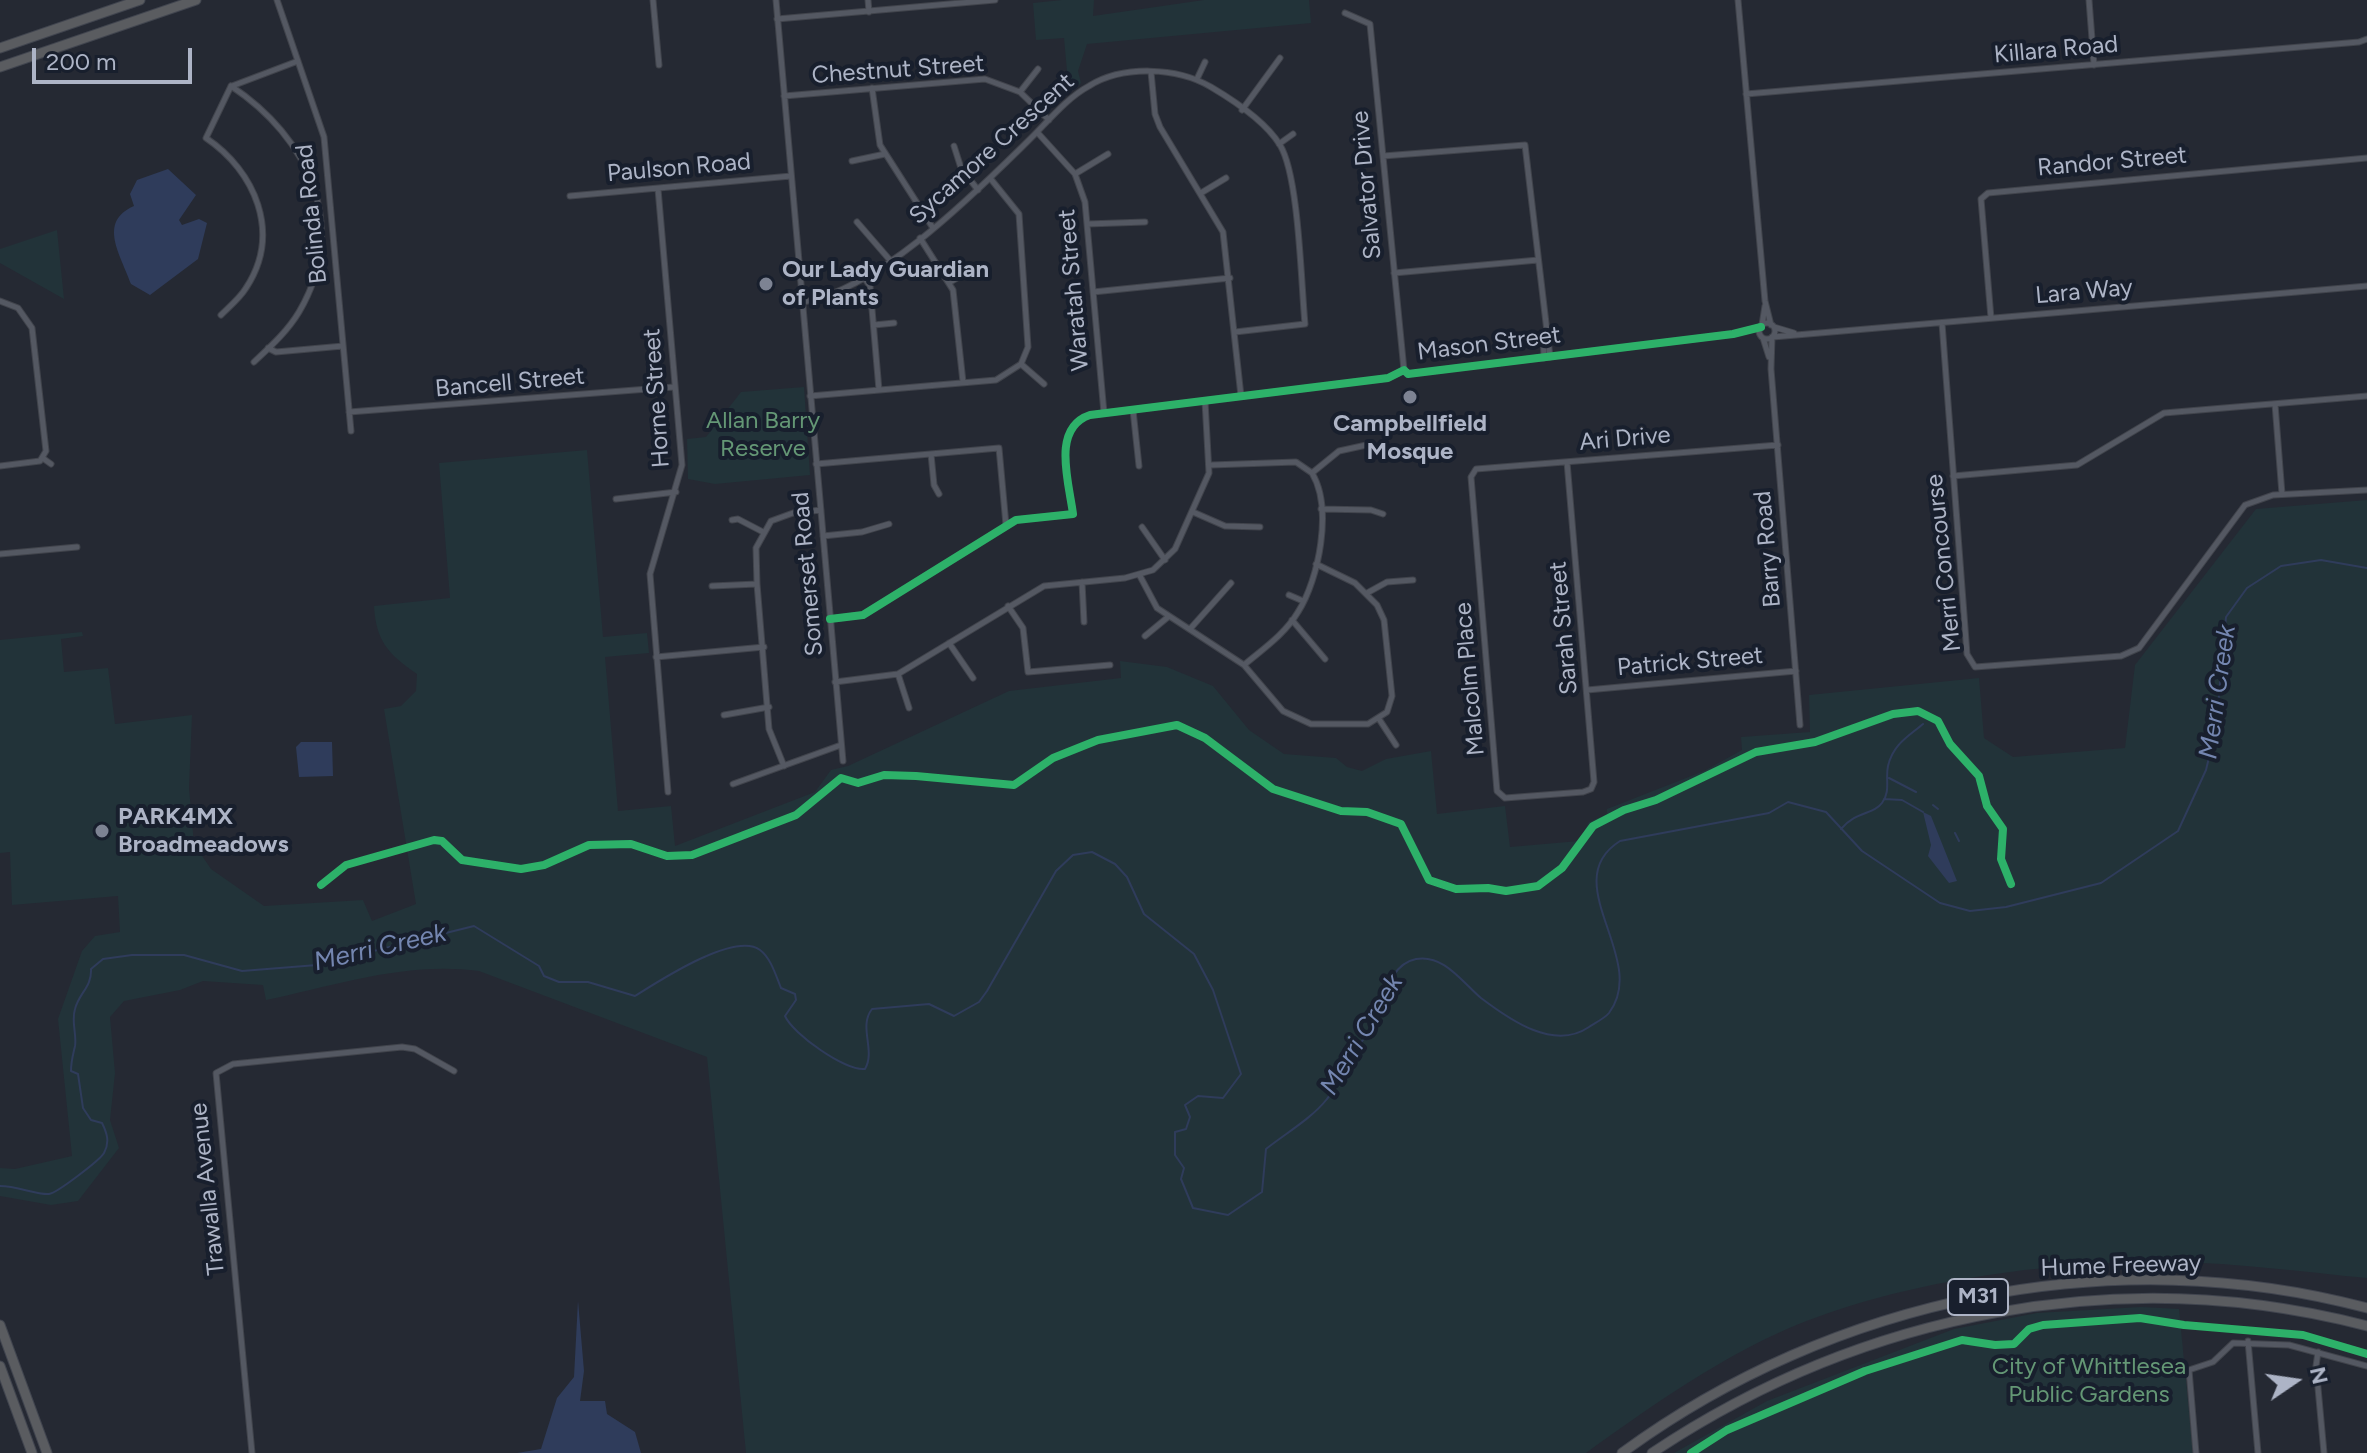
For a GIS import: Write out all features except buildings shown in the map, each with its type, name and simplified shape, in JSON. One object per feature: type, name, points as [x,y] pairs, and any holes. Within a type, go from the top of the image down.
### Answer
[{"type":"highway","points":[[0,48],[140,0]]},
{"type":"highway","points":[[0,67],[178,3],[196,0]]},
{"type":"highway","name":"Hume Freeway","points":[[1622,1453],[1699,1402],[1778,1361],[1882,1321],[1956,1301],[2067,1284],[2169,1280],[2285,1291],[2367,1308]]},
{"type":"highway","name":"Hume Freeway","points":[[1652,1453],[1734,1403],[1833,1357],[1930,1326],[1997,1311],[2110,1299],[2186,1299],[2261,1305],[2367,1326]]},
{"type":"highway","points":[[0,1325],[49,1453]]},
{"type":"highway","points":[[0,1366],[31,1453]]},
{"type":"street","name":"Bolinda Road","points":[[277,0],[324,137],[351,431]]},
{"type":"street","points":[[653,0],[659,65]]},
{"type":"street","name":"Somerset Road","points":[[776,0],[843,761]]},
{"type":"street","points":[[868,0],[869,12]]},
{"type":"street","points":[[777,19],[995,0]]},
{"type":"street","points":[[1738,0],[1765,301],[1772,326],[1803,334]]},
{"type":"street","points":[[2089,0],[2094,65]]},
{"type":"street","name":"Salvator Drive","points":[[1345,13],[1370,24],[1404,370]]},
{"type":"street","name":"Killara Road","points":[[1746,94],[2367,39]]},
{"type":"street","points":[[1242,110],[1280,58]]},
{"type":"street","points":[[221,315],[245,290],[255,271],[263,235],[255,195],[243,170],[226,151],[206,138],[231,86],[298,61]]},
{"type":"street","points":[[1197,79],[1205,62]]},
{"type":"street","points":[[1020,92],[1038,69]]},
{"type":"street","points":[[1151,72],[1155,114],[1223,232],[1241,396]]},
{"type":"street","name":"Sycamore Crescent","points":[[803,302],[827,297],[920,238],[978,190],[1049,120],[1092,84],[1116,76],[1175,72],[1197,79],[1242,110],[1279,144],[1288,162],[1305,324],[1235,332]]},
{"type":"street","name":"Chestnut Street","points":[[784,96],[985,79],[1020,92],[1049,120]]},
{"type":"street","points":[[231,86],[259,105],[292,140],[307,169],[321,227],[316,272],[307,297],[297,315],[254,362]]},
{"type":"street","points":[[872,88],[878,136],[885,154],[933,228]]},
{"type":"street","name":"Waratah Street","points":[[1037,132],[1075,174],[1085,202],[1104,413]]},
{"type":"street","points":[[1279,144],[1293,134]]},
{"type":"street","points":[[1383,156],[1525,145],[1547,357]]},
{"type":"street","points":[[954,146],[961,168],[978,190]]},
{"type":"street","points":[[852,161],[885,154]]},
{"type":"street","points":[[1075,174],[1108,154]]},
{"type":"street","name":"Randor Street","points":[[1991,318],[1981,199],[1988,193],[2367,158]]},
{"type":"street","name":"Paulson Road","points":[[570,196],[791,176]]},
{"type":"street","points":[[810,396],[996,380],[1021,364],[1028,347],[1019,214],[990,178]]},
{"type":"street","points":[[1201,193],[1226,178]]},
{"type":"street","name":"Horne Street","points":[[658,189],[682,465],[650,574],[668,792]]},
{"type":"street","points":[[857,222],[889,259]]},
{"type":"street","points":[[1087,224],[1145,222]]},
{"type":"street","points":[[920,238],[950,282],[956,301],[963,382]]},
{"type":"street","points":[[1394,273],[1538,260]]},
{"type":"street","points":[[950,282],[968,272]]},
{"type":"street","points":[[863,276],[870,286],[879,390]]},
{"type":"street","points":[[1093,292],[1230,278]]},
{"type":"street","name":"Lara Way","points":[[1803,334],[2367,286]]},
{"type":"street","points":[[0,301],[23,312],[32,328],[46,451],[44,459]]},
{"type":"street","points":[[1762,326],[1765,301]]},
{"type":"street","points":[[874,325],[894,323]]},
{"type":"street","name":"Merri Concourse","points":[[1942,323],[1967,654],[1975,667],[2121,656],[2139,648],[2240,510],[2259,498],[2282,494],[2367,490]]},
{"type":"street","name":"Barry Road","points":[[1762,326],[1771,369]]},
{"type":"street","name":"Mason Street","points":[[1006,525],[1016,520],[1073,514],[1066,447],[1068,432],[1078,419],[1104,413],[1388,378],[1404,370],[1408,374],[1739,333],[1772,326]]},
{"type":"street","name":"Barry Road","points":[[1772,326],[1771,369],[1800,725]]},
{"type":"street","name":"Mason Street","points":[[1739,333],[1772,337]]},
{"type":"street","points":[[1772,337],[1803,334]]},
{"type":"street","points":[[268,348],[276,352],[343,346]]},
{"type":"street","points":[[1021,364],[1044,384]]},
{"type":"street","name":"Bancell Street","points":[[349,412],[674,387]]},
{"type":"street","points":[[1953,476],[2069,467],[2164,413],[2367,396]]},
{"type":"street","points":[[835,682],[898,674],[1044,586],[1140,576],[1165,560],[1175,549],[1193,512],[1211,465],[1205,401]]},
{"type":"street","points":[[2275,404],[2282,494]]},
{"type":"street","points":[[1133,410],[1139,466]]},
{"type":"street","points":[[1312,473],[1339,451],[1371,444]]},
{"type":"street","name":"Ari Drive","points":[[1476,469],[1778,445]]},
{"type":"street","points":[[816,464],[999,448],[1006,525],[863,615],[830,619]]},
{"type":"street","points":[[931,454],[934,485],[939,494]]},
{"type":"street","points":[[0,466],[44,459],[51,464]]},
{"type":"street","points":[[1211,465],[1296,462],[1312,473],[1321,509],[1323,542],[1303,601],[1292,620],[1244,665]]},
{"type":"street","name":"Sarah Street","points":[[1567,462],[1594,782],[1591,789]]},
{"type":"street","name":"Malcolm Place","points":[[1476,469],[1471,477],[1497,791],[1505,798],[1591,789]]},
{"type":"street","points":[[616,499],[676,492]]},
{"type":"street","points":[[1321,509],[1371,510],[1383,514]]},
{"type":"street","points":[[784,766],[771,735],[756,548],[771,521],[783,515],[821,510]]},
{"type":"street","points":[[1193,512],[1225,526],[1260,527]]},
{"type":"street","points":[[732,520],[738,519],[763,532]]},
{"type":"street","points":[[823,536],[862,532],[889,524]]},
{"type":"street","points":[[1142,527],[1165,560]]},
{"type":"street","points":[[0,554],[77,547]]},
{"type":"street","points":[[1140,576],[1157,608],[1244,665],[1265,694],[1297,720],[1357,725],[1379,719],[1387,712],[1392,696],[1386,628],[1377,605],[1355,583],[1316,564]]},
{"type":"street","points":[[1367,593],[1387,582],[1413,580]]},
{"type":"street","points":[[1082,582],[1084,622]]},
{"type":"street","points":[[1190,629],[1231,583]]},
{"type":"street","points":[[712,586],[757,584]]},
{"type":"street","points":[[1289,595],[1303,601]]},
{"type":"street","points":[[1008,606],[1023,628],[1028,672],[1110,665]]},
{"type":"street","points":[[1145,636],[1168,617]]},
{"type":"street","points":[[1292,620],[1325,659]]},
{"type":"street","points":[[949,643],[973,678]]},
{"type":"street","points":[[656,657],[764,647]]},
{"type":"street","name":"Patrick Street","points":[[1587,690],[1796,671]]},
{"type":"street","points":[[898,674],[909,708]]},
{"type":"street","points":[[724,715],[769,707]]},
{"type":"street","points":[[1379,719],[1396,745]]},
{"type":"street","points":[[733,784],[841,745]]},
{"type":"street","name":"Trawalla Avenue","points":[[252,1453],[216,1073],[233,1064],[402,1047],[415,1049],[454,1071]]},
{"type":"street","points":[[2248,1341],[2258,1453]]},
{"type":"street","points":[[2196,1453],[2189,1370],[2213,1362],[2233,1343],[2248,1341],[2318,1352],[2367,1366]]},
{"type":"street","points":[[2318,1352],[2324,1453]]},
{"type":"green space","points":[[1094,0],[1093,16],[1204,0],[1309,0],[1311,23],[1087,44],[1078,71],[1081,83],[1069,93],[1064,38],[1036,40],[1033,3]]},
{"type":"green space","points":[[57,230],[64,299],[0,263],[0,249]]},
{"type":"green space","name":"Allan Barry Reserve","points":[[804,387],[810,475],[715,484],[688,479],[687,439],[706,437],[741,392]]},
{"type":"green space","points":[[587,450],[603,637],[647,633],[649,653],[605,657],[618,811],[671,806],[675,846],[815,792],[831,770],[848,766],[1009,691],[1121,678],[1120,661],[1167,667],[1213,686],[1249,730],[1284,754],[1336,758],[1347,767],[1362,771],[1386,759],[1431,751],[1437,814],[1505,806],[1510,847],[1579,841],[1589,822],[1607,814],[1607,809],[1704,771],[1742,750],[1741,737],[1810,732],[1809,695],[1979,678],[1984,738],[2013,757],[2125,748],[2135,665],[2256,509],[2367,500],[2367,1278],[2222,1264],[2125,1262],[2023,1270],[1918,1288],[1820,1316],[1776,1334],[1678,1389],[1586,1453],[746,1453],[707,1057],[479,971],[452,969],[372,976],[266,1000],[263,985],[203,981],[180,990],[124,1001],[110,1017],[115,1073],[110,1120],[119,1148],[78,1201],[51,1205],[0,1196],[0,1168],[15,1169],[72,1156],[58,1019],[82,951],[95,936],[120,932],[118,896],[12,905],[10,852],[0,853],[0,640],[82,632],[83,636],[61,639],[64,672],[108,668],[115,724],[192,715],[189,788],[194,844],[211,869],[264,906],[363,900],[372,921],[416,904],[384,709],[401,706],[416,691],[417,674],[385,646],[377,629],[374,606],[450,598],[439,463]]},
{"type":"green space","name":"City of Whittlesea Public Gardens","points":[[2141,1307],[2179,1309],[2193,1453],[1674,1453],[1767,1401],[1954,1329],[2037,1313]]},
{"type":"water","points":[[168,169],[196,195],[179,220],[182,225],[199,219],[207,223],[198,259],[150,295],[131,284],[118,251],[114,230],[123,213],[134,206],[130,194],[137,180]]},
{"type":"water","points":[[301,742],[332,742],[333,776],[299,777],[296,747]]},
{"type":"water","points":[[1923,812],[1931,816],[1957,881],[1949,883],[1928,856],[1931,845]]},
{"type":"water","points":[[578,1301],[584,1371],[580,1401],[605,1401],[607,1414],[635,1432],[641,1453],[517,1453],[541,1449],[557,1398],[574,1377]]},
{"type":"waterway","name":"Merri Creek","points":[[0,1186],[49,1194],[87,1169],[106,1149],[104,1127],[102,1123],[91,1120],[83,1108],[78,1074],[71,1071],[75,1009],[89,981],[91,969],[103,959],[132,955],[184,955],[242,971],[317,965],[474,926],[539,966],[544,976],[559,982],[588,982],[635,996],[697,960],[733,947],[748,946],[760,950],[767,958],[781,988],[795,994],[796,1000],[785,1016],[790,1024],[833,1058],[865,1069],[869,1054],[867,1023],[872,1009],[929,1004],[954,1016],[979,1002],[1056,871],[1073,855],[1092,852],[1115,864],[1127,877],[1144,914],[1194,954],[1213,990],[1241,1074],[1223,1098],[1198,1096],[1185,1105],[1190,1117],[1186,1129],[1175,1132],[1175,1155],[1184,1168],[1181,1179],[1193,1208],[1228,1215],[1262,1192],[1266,1149],[1306,1119],[1330,1095],[1347,1062],[1372,1027],[1392,978],[1406,963],[1426,959],[1444,965],[1505,1015],[1547,1034],[1576,1034],[1607,1015],[1619,992],[1619,969],[1599,899],[1597,878],[1603,858],[1620,841],[1769,813],[1788,802],[1826,812],[1862,851],[1940,903],[1970,911],[2006,907],[2101,883],[2178,831],[2206,770],[2216,728],[2226,617],[2247,588],[2281,566],[2321,560],[2367,568]]},
{"type":"waterway","points":[[1841,829],[1852,819],[1874,810],[1882,803],[1887,789],[1890,758],[1902,741],[1923,724]]},
{"type":"waterway","points":[[1889,778],[1916,792]]},
{"type":"waterway","points":[[1884,799],[1902,800],[1923,812]]},
{"type":"waterway","points":[[1933,805],[1938,809]]},
{"type":"waterway","points":[[1955,833],[1959,841]]},
{"type":"cycle path","points":[[830,619],[863,615],[1016,520],[1073,514],[1066,472],[1066,444],[1070,431],[1090,415],[1388,378],[1404,370],[1408,374],[1733,334],[1761,327]]},
{"type":"cycle path","points":[[321,885],[346,865],[434,840],[442,841],[462,860],[521,869],[544,865],[589,845],[631,844],[667,856],[692,855],[796,815],[841,778],[858,783],[884,775],[916,776],[1014,785],[1053,758],[1098,740],[1177,725],[1205,738],[1273,789],[1341,811],[1367,812],[1401,824],[1429,880],[1456,889],[1506,891],[1538,886],[1562,868],[1593,826],[1756,752],[1815,742],[1893,714],[1918,711],[1938,721],[1950,744],[1979,776],[1987,806],[2003,829],[2001,859],[2011,884]]},
{"type":"cycle path","points":[[1691,1453],[1727,1430],[1865,1371],[1962,1340],[1995,1345],[2014,1344],[2029,1329],[2043,1325],[2140,1318],[2303,1335],[2367,1354]]},
{"type":"place","name":"Our Lady Guardian of Plants","points":[[766,284]]},
{"type":"place","name":"Campbellfield Mosque","points":[[1410,397]]},
{"type":"place","name":"PARK4MX Broadmeadows","points":[[102,831]]}]
